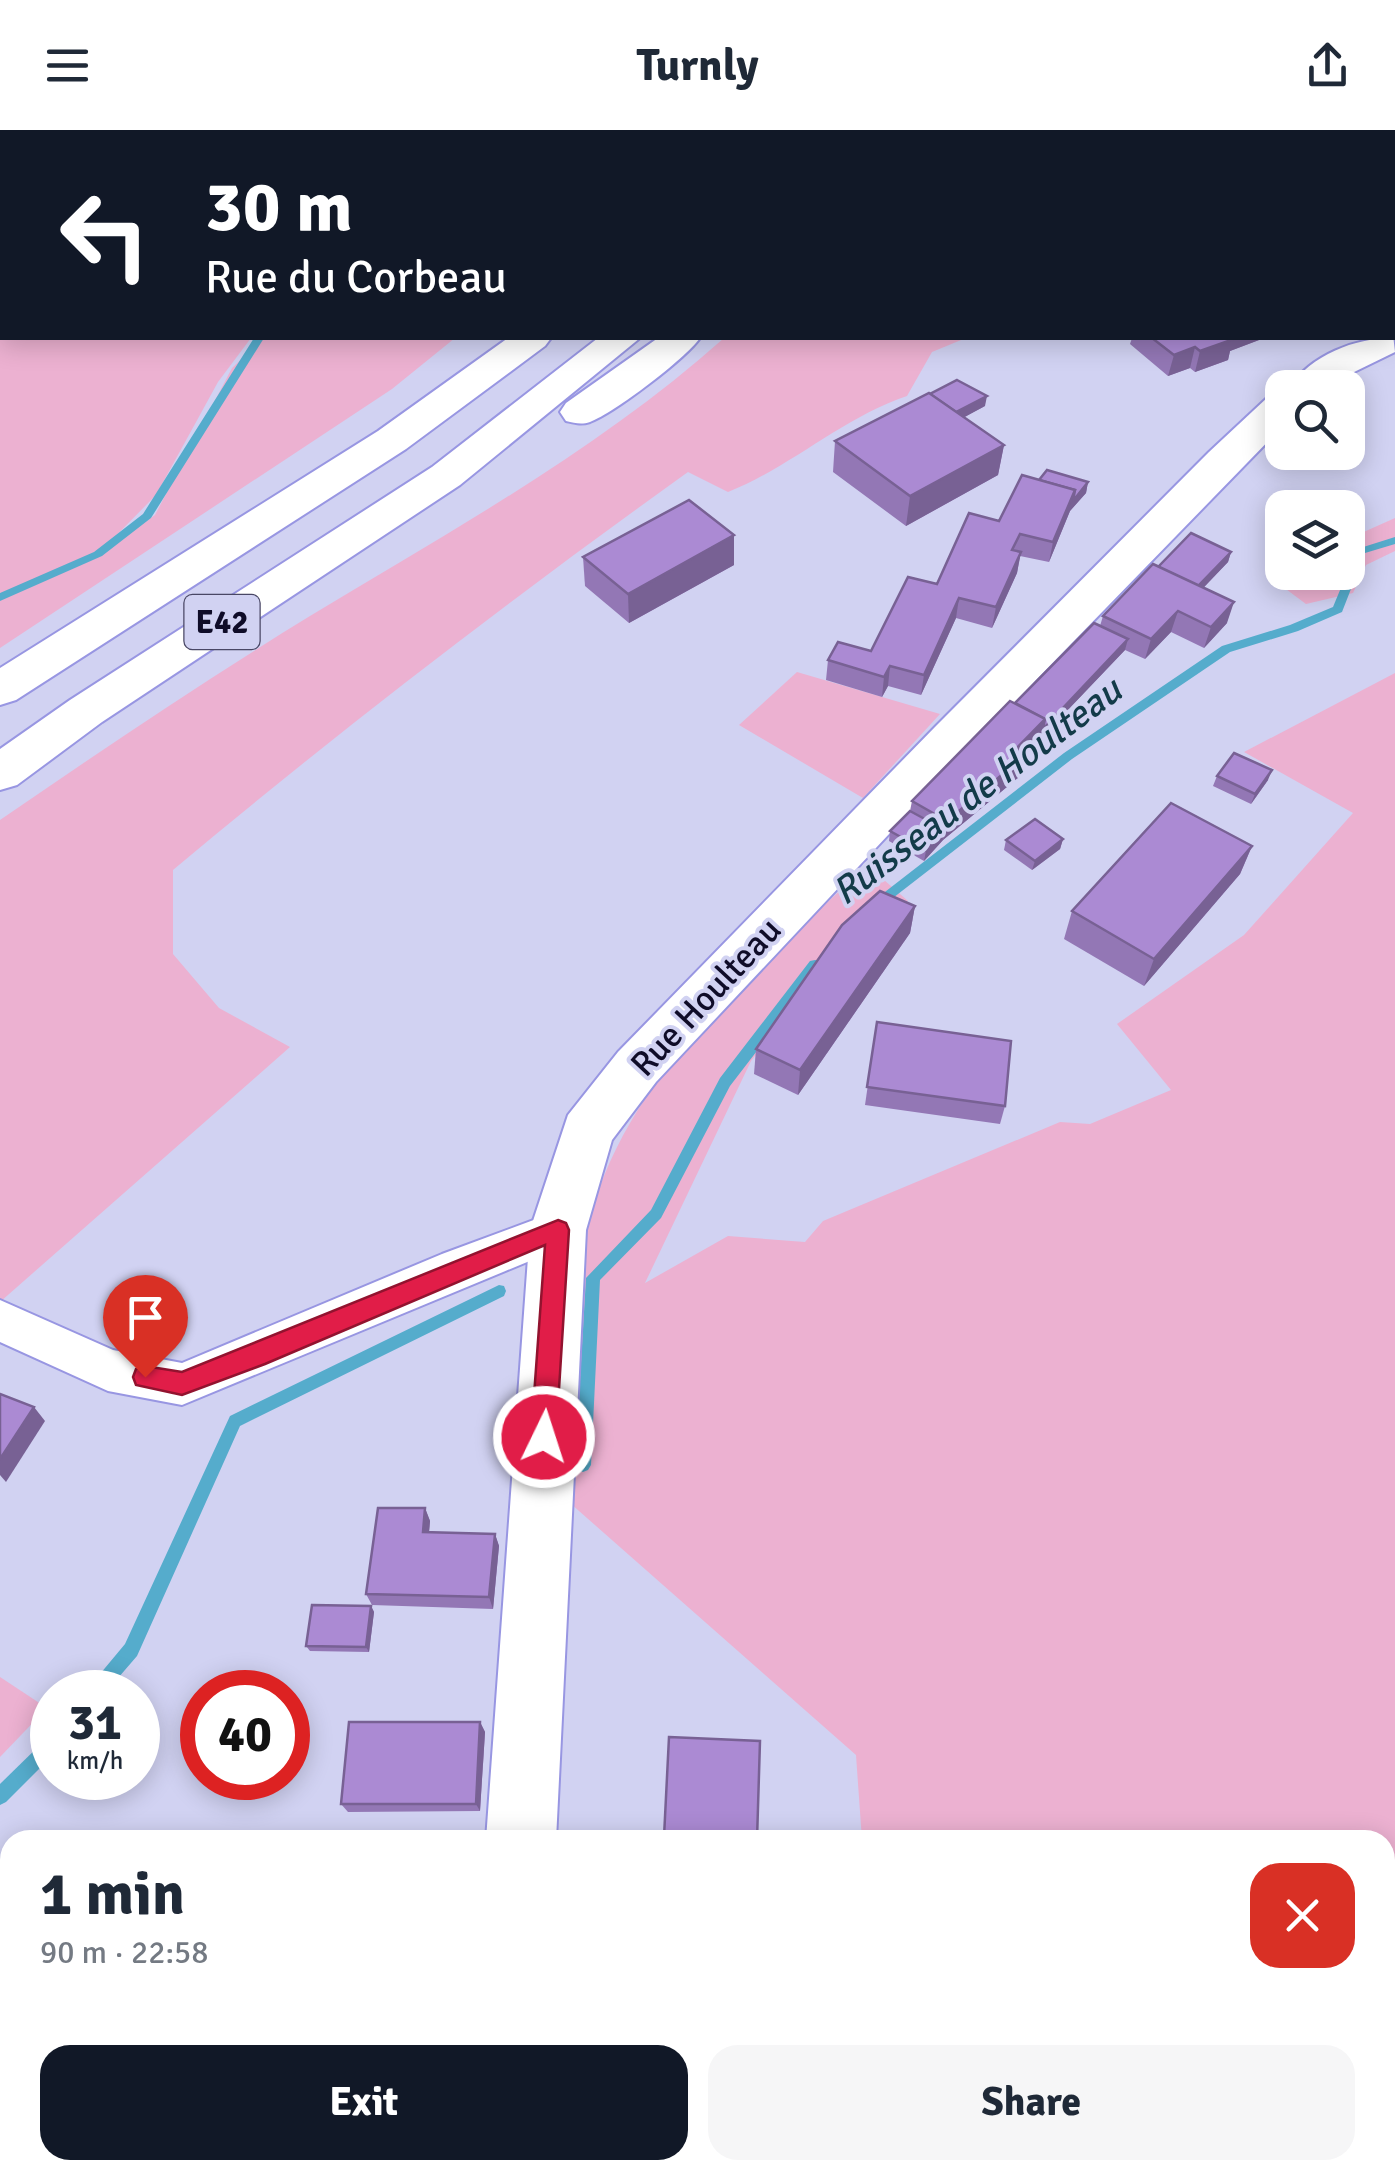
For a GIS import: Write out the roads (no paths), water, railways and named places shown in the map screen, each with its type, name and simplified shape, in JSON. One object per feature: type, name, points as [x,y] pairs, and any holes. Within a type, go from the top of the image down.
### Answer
[{"type":"main road","name":"E42","points":[[0,689],[278,514],[527,340]]},
{"type":"main road","name":"E42","points":[[0,773],[86,711],[446,476],[618,340]]},
{"type":"main road","points":[[446,476],[574,417],[646,368],[679,340]]},
{"type":"main road","points":[[1331,370],[1389,340]]},
{"type":"main road","name":"Rue Houlteau","points":[[523,1830],[558,1230],[587,1132],[637,1067],[965,725],[1265,422]]},
{"type":"street","points":[[0,1320],[108,1370],[182,1384],[558,1230]]},
{"type":"waterway","points":[[0,597],[98,554],[147,516],[258,340]]},
{"type":"waterway","name":"Ruisseau de Houlteau","points":[[876,905],[1068,756],[1226,649],[1294,628],[1338,609],[1361,551],[1395,540]]},
{"type":"waterway","name":"Ruisseau de Houlteau","points":[[583,1465],[593,1278],[656,1214],[725,1082],[815,965]]},
{"type":"waterway","points":[[114,1670],[131,1650],[235,1421],[499,1291]]},
{"type":"waterway","points":[[0,1796],[30,1767]]}]
